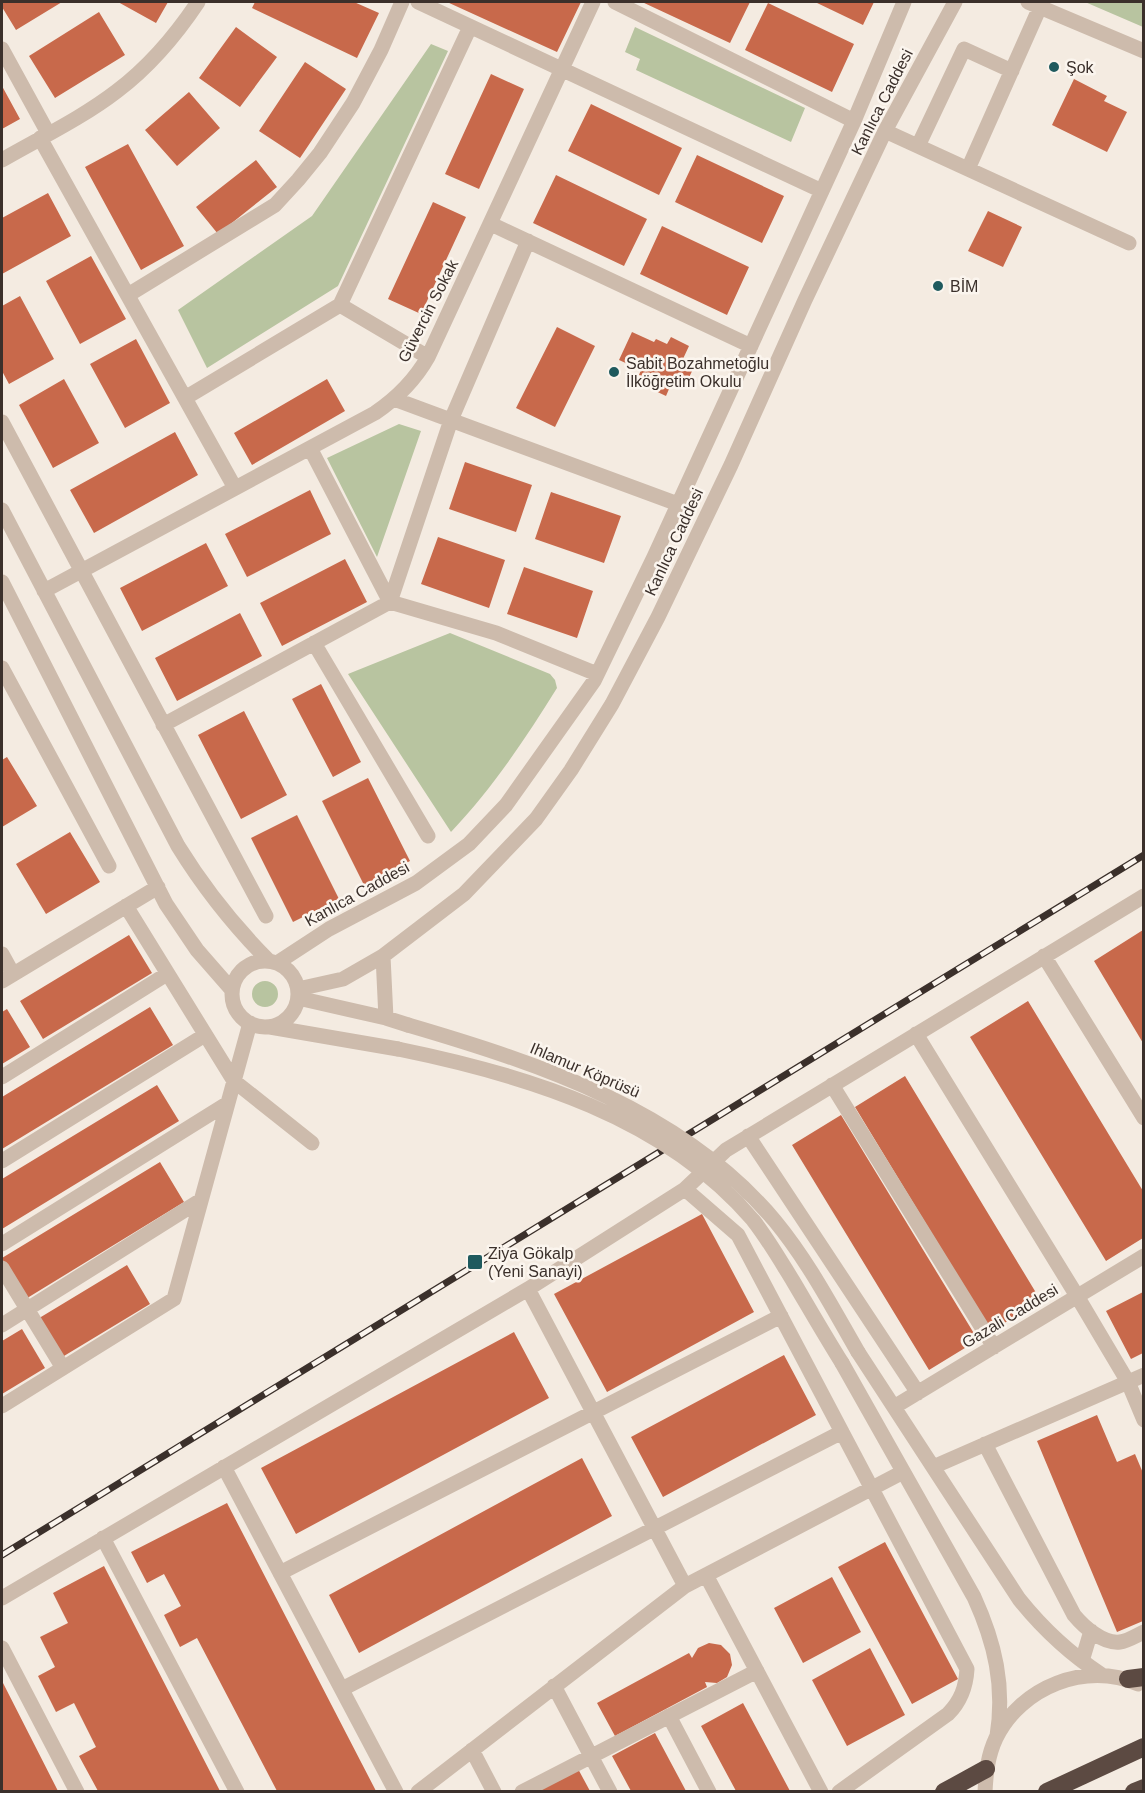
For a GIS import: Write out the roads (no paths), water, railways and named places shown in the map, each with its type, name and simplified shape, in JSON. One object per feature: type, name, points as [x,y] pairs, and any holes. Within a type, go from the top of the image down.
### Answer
[{"type":"highway","points":[[1047,1791],[1143,1748]]},
{"type":"highway","points":[[944,1791],[986,1769]]},
{"type":"highway","points":[[1134,1791],[1143,1788]]},
{"type":"street","points":[[2,160],[94,107],[138,73],[173,36],[198,2]]},
{"type":"street","points":[[128,295],[275,205],[291,188],[320,153],[353,103],[381,50],[402,2]]},
{"type":"street","points":[[418,2],[822,191]]},
{"type":"street","name":"Güvercin Sokak","points":[[44,591],[375,413],[394,399],[410,382],[428,357],[563,71],[593,2]]},
{"type":"street","points":[[615,2],[854,121]]},
{"type":"street","name":"Kanlıca Caddesi","points":[[273,962],[329,929],[416,883],[469,844],[506,805],[597,674],[678,504],[854,121],[904,2]]},
{"type":"street","name":"Kanlıca Caddesi","points":[[298,994],[343,980],[383,956],[464,894],[481,873],[523,833],[571,770],[612,704],[658,617],[731,465],[805,300],[885,131],[955,2]]},
{"type":"street","points":[[968,169],[1012,71],[1034,4],[1143,51]]},
{"type":"street","points":[[185,398],[340,305],[470,27]]},
{"type":"street","points":[[2,49],[44,136],[128,295],[236,488]]},
{"type":"street","points":[[918,146],[964,49],[1012,71]]},
{"type":"street","points":[[885,131],[1129,243]]},
{"type":"street","points":[[491,224],[751,346]]},
{"type":"street","points":[[163,724],[390,602],[451,420],[528,241]]},
{"type":"street","points":[[340,305],[428,357]]},
{"type":"street","points":[[394,399],[678,504]]},
{"type":"street","points":[[2,422],[266,916]]},
{"type":"street","points":[[310,448],[390,602],[496,633],[597,674]]},
{"type":"street","points":[[2,510],[178,846],[226,915],[273,962],[291,974],[298,994],[292,1014],[270,1027],[261,1027],[239,1015],[232,990],[238,974],[245,968],[252,964],[273,962]]},
{"type":"street","points":[[2,582],[166,904],[197,950],[232,990]]},
{"type":"street","points":[[314,643],[428,836]]},
{"type":"street","points":[[2,668],[109,866]]},
{"type":"street","points":[[2,954],[7,978],[158,887]]},
{"type":"street","points":[[2,1598],[528,1289],[685,1189],[726,1150],[1143,896]]},
{"type":"street","points":[[126,906],[234,1081],[312,1143]]},
{"type":"street","points":[[383,956],[386,1018]]},
{"type":"street","points":[[1044,956],[1143,1118]]},
{"type":"street","points":[[2,1077],[168,974]]},
{"type":"street","name":"Ihlamur Köprüsü","points":[[298,994],[386,1018],[497,1053],[573,1081],[621,1102],[682,1139],[730,1176],[775,1221],[806,1262],[858,1352],[1019,1599],[1045,1629],[1082,1662],[1102,1675]]},
{"type":"street","points":[[2,1406],[174,1299],[250,1023]]},
{"type":"street","name":"Ihlamur Köprüsü","points":[[270,1027],[398,1049],[481,1068],[554,1092],[618,1119],[682,1157],[721,1188],[766,1237],[842,1363],[974,1597],[991,1636],[999,1668],[1000,1711],[997,1736]]},
{"type":"street","points":[[916,1034],[1128,1382],[1143,1420]]},
{"type":"street","points":[[2,1161],[205,1035]]},
{"type":"street","points":[[832,1085],[994,1347]]},
{"type":"street","points":[[2,1244],[228,1103]]},
{"type":"street","points":[[748,1136],[918,1393]]},
{"type":"street","points":[[685,1189],[738,1235],[967,1669],[967,1679],[960,1699],[948,1714],[839,1791]]},
{"type":"street","points":[[2,1325],[201,1200]]},
{"type":"street","name":"Gazali Caddesi","points":[[894,1407],[1143,1256]]},
{"type":"street","points":[[2,1268],[63,1368]]},
{"type":"street","points":[[528,1289],[685,1586]]},
{"type":"street","points":[[280,1573],[781,1316]]},
{"type":"street","points":[[933,1467],[1143,1375]]},
{"type":"street","points":[[342,1689],[842,1432]]},
{"type":"street","points":[[985,1444],[1067,1605],[1081,1624],[1100,1636],[1120,1642],[1143,1632]]},
{"type":"street","points":[[224,1467],[396,1791]]},
{"type":"street","points":[[418,1791],[685,1586],[903,1472]]},
{"type":"street","points":[[103,1538],[237,1791]]},
{"type":"street","points":[[706,1575],[821,1791]]},
{"type":"street","points":[[1082,1662],[1091,1631]]},
{"type":"street","points":[[2,1648],[77,1791]]},
{"type":"street","points":[[522,1791],[757,1671]]},
{"type":"street","points":[[985,1791],[986,1769],[997,1736],[1011,1715],[1030,1697],[1052,1684],[1077,1677],[1102,1675],[1138,1681]]},
{"type":"street","points":[[554,1686],[610,1791]]},
{"type":"street","points":[[669,1716],[709,1791]]},
{"type":"street","points":[[472,1750],[494,1791]]},
{"type":"railway","points":[[2,1555],[1144,855]]},
{"type":"place","name":"Şok","points":[[1054,67]]},
{"type":"place","name":"BİM","points":[[938,286]]},
{"type":"place","name":"Sabit Bozahmetoğlu İlköğretim Okulu","points":[[614,372]]},
{"type":"place","name":"Ziya Gökalp (Yeni Sanayi)","points":[[475,1262]]}]
